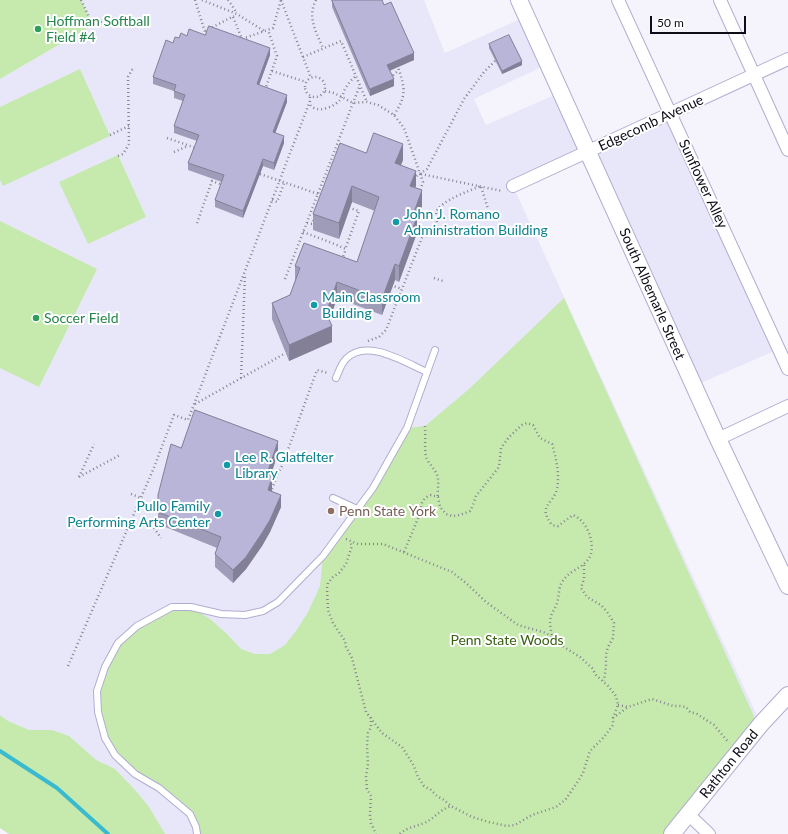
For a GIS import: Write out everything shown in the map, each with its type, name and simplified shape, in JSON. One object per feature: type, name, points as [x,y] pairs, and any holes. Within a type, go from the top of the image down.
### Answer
[{"type":"street","name":"South Albemarle Street","points":[[520,0],[718,439],[788,586]]},
{"type":"street","name":"Sunflower Alley","points":[[618,0],[788,369]]},
{"type":"street","points":[[720,0],[788,150]]},
{"type":"street","name":"Edgecomb Avenue","points":[[509,188],[788,59]]},
{"type":"street","points":[[718,439],[788,406]]},
{"type":"street","name":"Rathton Road","points":[[672,834],[761,724],[788,695]]},
{"type":"street","points":[[688,814],[710,834]]},
{"type":"lane","points":[[336,378],[341,365],[347,357],[356,352],[366,350],[376,350],[427,372]]},
{"type":"lane","points":[[197,834],[196,827],[190,814],[159,788],[135,774],[115,755],[105,738],[98,712],[97,691],[105,667],[118,643],[138,626],[172,607],[191,607],[221,614],[245,615],[263,611],[278,602],[323,556],[373,488],[407,428],[435,350]]},
{"type":"lane","points":[[333,498],[357,509]]},
{"type":"path","points":[[81,0],[93,25],[115,18]]},
{"type":"path","points":[[195,0],[205,31],[203,36]]},
{"type":"path","points":[[202,0],[237,14],[264,31]]},
{"type":"path","points":[[228,0],[237,14]]},
{"type":"path","points":[[242,39],[273,28],[281,0]]},
{"type":"path","points":[[281,0],[311,78]]},
{"type":"path","points":[[316,0],[311,15],[323,48]]},
{"type":"path","points":[[205,31],[237,14]]},
{"type":"path","points":[[233,17],[242,39],[240,44]]},
{"type":"path","points":[[264,94],[277,56],[268,30]]},
{"type":"path","points":[[303,57],[340,41],[367,102]]},
{"type":"path","points":[[413,181],[415,177],[427,169],[464,99],[484,72],[496,62]]},
{"type":"path","points":[[118,156],[124,154],[130,144],[128,77],[135,68]]},
{"type":"path","points":[[390,78],[398,69],[403,82],[404,94],[400,106],[394,115]]},
{"type":"path","points":[[272,71],[306,82]]},
{"type":"path","points":[[310,102],[314,108],[320,109],[333,105],[340,100],[350,82],[356,76]]},
{"type":"path","points":[[68,666],[153,470],[174,414],[188,420],[310,102],[310,97],[305,89],[306,82],[311,78],[318,77],[323,81],[325,91]]},
{"type":"path","points":[[285,279],[360,85]]},
{"type":"path","points":[[325,91],[342,96],[353,103],[367,102],[378,105],[394,115],[404,128],[423,182],[418,196]]},
{"type":"path","points":[[310,97],[320,96],[325,91]]},
{"type":"path","points":[[110,135],[129,126]]},
{"type":"path","points":[[167,138],[196,148]]},
{"type":"path","points":[[174,152],[188,146]]},
{"type":"path","points":[[260,174],[326,197]]},
{"type":"path","points":[[420,174],[481,186],[509,188]]},
{"type":"path","points":[[197,223],[212,181],[220,184],[221,181]]},
{"type":"path","points":[[272,200],[277,202],[284,183]]},
{"type":"path","points":[[481,186],[488,210]]},
{"type":"path","points":[[413,231],[423,235],[432,234],[437,223],[436,212],[443,203],[481,186]]},
{"type":"path","points":[[340,264],[359,211],[350,208]]},
{"type":"path","points":[[307,223],[312,224],[316,212]]},
{"type":"path","points":[[431,213],[436,212]]},
{"type":"path","points":[[303,232],[346,248]]},
{"type":"path","points":[[363,342],[379,337],[386,330],[423,235]]},
{"type":"path","points":[[290,265],[296,267]]},
{"type":"path","points":[[242,378],[245,272]]},
{"type":"path","points":[[434,278],[443,281]]},
{"type":"path","points":[[391,285],[402,289]]},
{"type":"path","points":[[194,404],[284,354]]},
{"type":"path","points":[[272,489],[282,466],[317,370],[328,374],[330,368]]},
{"type":"path","points":[[425,426],[426,457],[436,472],[439,480],[437,486],[440,508],[446,514],[452,516],[460,515],[470,510],[476,496],[499,467],[501,448],[509,437],[522,425],[533,425],[540,438],[552,444],[558,470],[557,488],[545,510],[548,520],[552,526],[558,526],[573,515],[585,524],[591,541],[590,557],[584,565],[566,577],[561,584],[556,608],[550,621],[552,637]]},
{"type":"path","points":[[94,444],[79,477],[120,455]]},
{"type":"path","points":[[131,494],[141,498]]},
{"type":"path","points":[[404,552],[425,498],[430,496],[438,497]]},
{"type":"path","points":[[154,528],[162,538]]},
{"type":"path","points":[[350,541],[364,544],[383,544],[404,552],[452,572],[486,602],[518,625],[546,633],[552,637],[580,657],[592,668],[596,675],[616,696],[618,705],[613,718],[613,725],[604,737],[590,751],[583,773],[565,800],[556,807],[532,814],[515,825],[506,826],[472,817],[451,806],[424,786],[405,751],[396,742],[382,733],[366,712],[357,675],[345,641],[333,623],[328,610],[328,583],[346,564],[352,546],[350,541]]},
{"type":"path","points":[[584,565],[584,578],[581,588],[587,597],[601,605],[614,623],[613,638],[606,654],[604,682]]},
{"type":"path","points":[[613,718],[628,707],[652,699],[673,706],[680,706],[697,714],[714,725],[737,753]]},
{"type":"path","points":[[618,705],[628,707]]},
{"type":"path","points":[[371,717],[371,727],[368,733],[368,764],[366,776],[368,790],[371,796],[371,823],[376,834]]},
{"type":"path","points":[[400,834],[409,827],[423,824],[440,811],[451,806]]},
{"type":"path","points":[[373,834],[374,830]]},
{"type":"shaded area","name":"Penn State York","points":[[81,0],[424,0],[445,53],[527,16],[548,64],[474,99],[486,125],[561,92],[588,151],[671,114],[779,349],[694,386],[588,152],[513,186],[761,724],[672,834],[9,834],[0,828],[0,79],[93,25]]},
{"type":"green space","name":"Hoffman Softball Field #4","points":[[0,0],[81,0],[93,25],[0,79]]},
{"type":"green space","points":[[80,69],[110,136],[3,186],[0,180],[0,107]]},
{"type":"green space","points":[[118,155],[146,217],[88,244],[59,182]]},
{"type":"green space","name":"Soccer Field","points":[[0,221],[97,269],[39,387],[0,368]]},
{"type":"green space","name":"Penn State Woods","points":[[564,298],[757,723],[672,834],[197,834],[190,814],[135,774],[115,755],[105,738],[97,691],[118,643],[137,626],[172,607],[191,607],[210,619],[241,649],[255,654],[270,654],[285,645],[308,612],[320,586],[323,556],[373,488],[407,428],[425,426],[469,389]]},
{"type":"green space","points":[[0,715],[8,721],[29,730],[52,730],[69,736],[96,760],[115,769],[149,807],[165,834],[9,834],[0,828]]},
{"type":"building","points":[[332,0],[382,0],[384,5],[391,2],[414,53],[387,65],[394,79],[370,89]]},
{"type":"building","points":[[209,26],[270,48],[257,84],[287,95],[273,132],[284,136],[274,163],[263,159],[243,211],[215,200],[224,175],[188,163],[199,135],[174,126],[185,95],[174,91],[176,85],[153,77],[166,40],[173,43],[175,37],[179,38],[181,33],[187,36],[189,29],[205,35]]},
{"type":"building","points":[[509,35],[522,61],[502,71],[489,44]]},
{"type":"building","points":[[374,133],[403,144],[395,163],[416,171],[410,186],[422,190],[413,215],[417,217],[399,266],[395,264],[382,299],[337,282],[326,313],[332,326],[289,345],[272,303],[290,295],[300,268],[295,266],[304,243],[357,262],[379,197],[352,186],[339,223],[313,214],[340,143],[366,153]]},
{"type":"building","points":[[195,410],[278,441],[267,474],[272,477],[268,490],[281,495],[270,520],[262,533],[246,557],[233,570],[215,554],[221,537],[158,512],[158,495],[171,444],[181,448]]},
{"type":"waterway","points":[[0,751],[57,788],[108,834]]},
{"type":"place","name":"Hoffman Softball Field #4","points":[[38,29]]},
{"type":"place","name":"John J. Romano Administration Building","points":[[396,222]]},
{"type":"place","name":"Main Classroom Building","points":[[314,305]]},
{"type":"place","name":"Soccer Field","points":[[36,318]]},
{"type":"place","name":"Lee R. Glatfelter Library","points":[[227,465]]},
{"type":"place","name":"Penn State York","points":[[331,511]]},
{"type":"place","name":"Pullo Family Performing Arts Center","points":[[218,514]]}]
